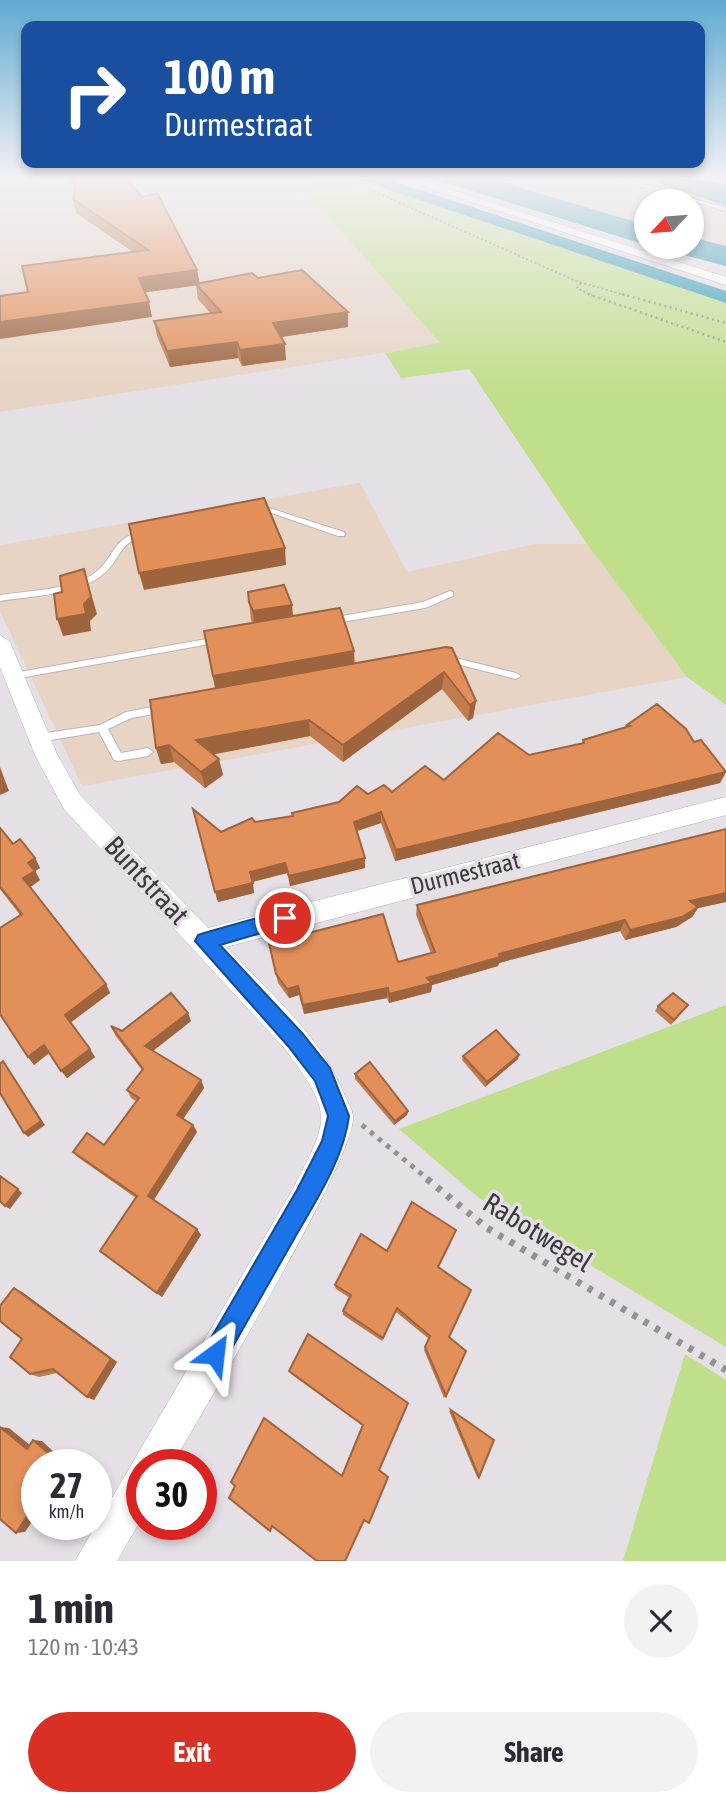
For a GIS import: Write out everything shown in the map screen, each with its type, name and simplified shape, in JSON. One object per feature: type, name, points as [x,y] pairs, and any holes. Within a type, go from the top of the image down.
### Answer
[{"type":"street","points":[[622,248],[726,281]]},
{"type":"street","name":"Buntstraat","points":[[0,642],[39,738],[72,802],[295,1039],[322,1075],[338,1116]]},
{"type":"street","name":"Durmestraat","points":[[204,941],[726,806]]},
{"type":"street","points":[[160,1449],[305,1198],[332,1144],[338,1116]]},
{"type":"street","points":[[95,1561],[126,1508]]},
{"type":"lane","points":[[253,512],[266,509],[341,534]]},
{"type":"lane","points":[[0,598],[76,584],[97,574],[117,545],[133,534],[160,529]]},
{"type":"lane","points":[[315,624],[425,604],[450,594]]},
{"type":"lane","points":[[14,676],[233,638]]},
{"type":"lane","points":[[431,660],[444,658],[516,676]]},
{"type":"lane","points":[[39,738],[102,728],[129,715],[170,707]]},
{"type":"lane","points":[[102,728],[118,757],[148,752]]},
{"type":"path","points":[[503,248],[581,282],[726,323]]},
{"type":"path","points":[[581,282],[577,288],[584,293],[726,342]]},
{"type":"path","name":"Rabotwegel","points":[[338,1116],[355,1120],[487,1228],[726,1370]]},
{"type":"shaded area","points":[[0,248],[356,248],[441,344],[0,412]]},
{"type":"shaded area","points":[[360,483],[407,572],[535,544],[587,544],[687,677],[82,786],[0,611],[0,545]]},
{"type":"green space","points":[[356,248],[562,248],[726,303],[726,705],[687,677],[587,544],[469,369],[401,378],[385,353],[440,343]]},
{"type":"green space","points":[[726,1005],[726,1347],[479,1198],[399,1129]]},
{"type":"green space","points":[[685,1354],[726,1380],[726,1561],[623,1561]]},
{"type":"water","points":[[562,248],[595,248],[726,291],[726,303]]},
{"type":"water","points":[[704,248],[726,248],[726,266],[699,259],[704,259]]},
{"type":"building","points":[[145,248],[185,248],[197,270],[139,278],[149,302],[0,322],[0,296],[28,292],[22,266],[148,250]]},
{"type":"building","points":[[302,270],[348,312],[273,323],[285,344],[240,350],[237,342],[167,351],[154,321],[221,312],[196,284],[252,273],[258,278]]},
{"type":"building","points":[[264,498],[285,548],[139,573],[129,524]]},
{"type":"building","points":[[84,569],[91,597],[84,604],[86,614],[57,619],[54,594],[62,592],[60,576]]},
{"type":"building","points":[[284,585],[292,605],[253,611],[248,592]]},
{"type":"building","points":[[340,608],[354,651],[213,676],[204,631]]},
{"type":"building","points":[[452,648],[476,701],[470,705],[444,672],[343,745],[309,720],[196,740],[219,759],[201,772],[169,745],[156,748],[150,700]]},
{"type":"building","points":[[657,704],[686,729],[694,742],[701,740],[726,772],[396,850],[381,812],[354,822],[365,858],[289,876],[285,863],[250,872],[253,883],[215,892],[193,809],[221,832],[252,818],[255,822],[293,816],[292,813],[339,802],[357,786],[368,794],[384,785],[392,792],[425,766],[444,780],[498,733],[529,755],[584,743],[583,740],[630,726],[627,725]]},
{"type":"building","points":[[0,828],[13,844],[20,839],[35,858],[28,863],[35,871],[23,878],[106,984],[65,1015],[90,1049],[61,1071],[44,1045],[28,1057],[0,1014],[0,928],[22,914],[0,887]]},
{"type":"building","points":[[726,829],[726,893],[690,901],[698,907],[682,917],[630,930],[625,920],[499,954],[500,957],[427,978],[432,983],[389,994],[388,988],[303,1005],[298,986],[287,989],[276,974],[269,943],[383,914],[398,962],[435,952],[417,905]]},
{"type":"building","points":[[171,993],[188,1013],[145,1046],[201,1080],[177,1115],[193,1125],[148,1196],[197,1229],[157,1293],[100,1251],[137,1196],[73,1152],[87,1133],[104,1145],[139,1098],[127,1090],[143,1069],[111,1026],[122,1031]]},
{"type":"building","points":[[673,993],[688,1005],[674,1020],[658,1006]]},
{"type":"building","points":[[496,1030],[519,1055],[487,1082],[463,1056]]},
{"type":"building","points":[[3,1061],[41,1121],[24,1133],[0,1093],[0,1064]]},
{"type":"building","points":[[370,1062],[408,1111],[395,1121],[355,1074]]},
{"type":"building","points":[[0,1176],[18,1189],[5,1206],[0,1201]]},
{"type":"building","points":[[412,1202],[456,1230],[438,1267],[471,1290],[449,1337],[466,1351],[446,1396],[425,1347],[430,1336],[397,1308],[383,1338],[343,1311],[351,1295],[335,1285],[361,1234],[387,1251]]},
{"type":"building","points":[[14,1288],[111,1359],[87,1397],[53,1369],[30,1374],[10,1357],[22,1339],[0,1321],[0,1306]]},
{"type":"building","points":[[308,1334],[408,1403],[379,1470],[388,1477],[369,1523],[364,1520],[345,1561],[317,1561],[272,1526],[270,1531],[229,1498],[235,1486],[231,1482],[264,1418],[342,1476],[363,1425],[289,1371]]},
{"type":"building","points":[[451,1410],[494,1440],[479,1477]]},
{"type":"building","points":[[0,1427],[27,1449],[21,1449],[21,1525],[16,1533],[0,1519]]},
{"type":"building","points":[[33,1440],[44,1449],[27,1449]]},
{"type":"route","points":[[215,1354],[305,1198],[332,1144],[337,1124],[338,1116],[322,1075],[295,1039],[204,941],[285,918]]}]
